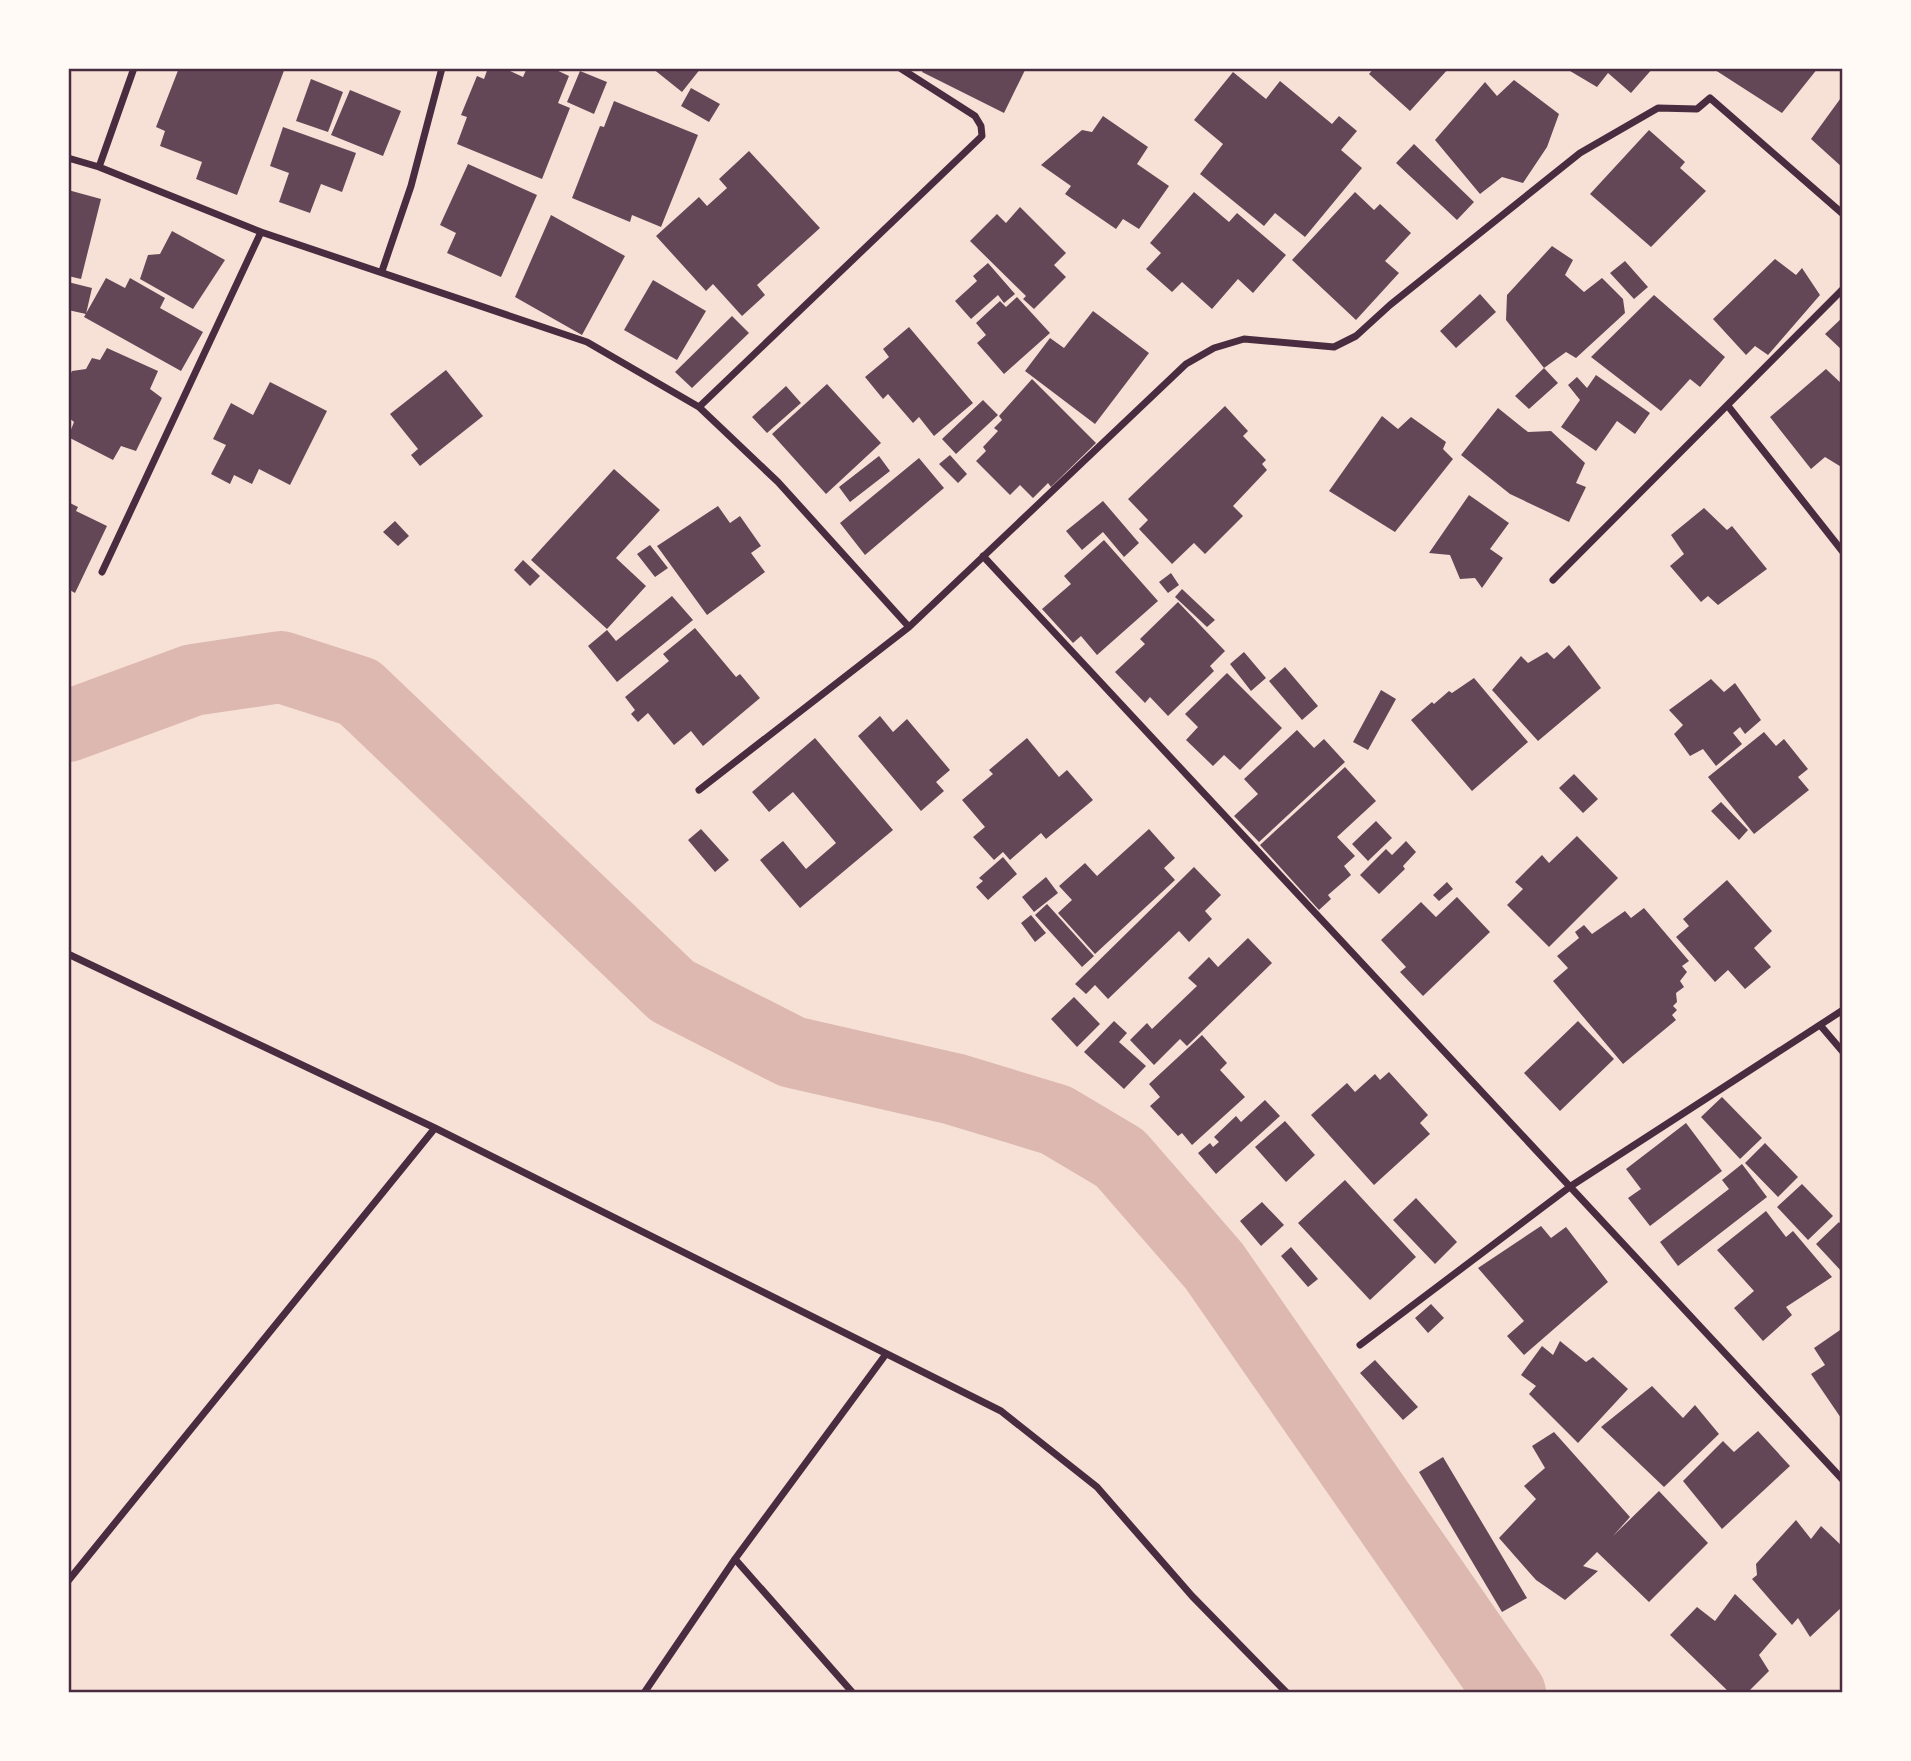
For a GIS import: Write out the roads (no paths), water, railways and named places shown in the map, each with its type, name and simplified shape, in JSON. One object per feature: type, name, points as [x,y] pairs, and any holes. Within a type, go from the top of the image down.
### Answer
[{"type":"street","points":[[99,167],[134,68]]},
{"type":"street","points":[[382,271],[411,186],[442,68]]},
{"type":"street","points":[[699,407],[982,136],[981,126],[975,116],[900,68]]},
{"type":"street","points":[[699,790],[909,627],[1186,364],[1214,348],[1244,339],[1334,347],[1356,336],[1390,305],[1580,153],[1658,108],[1697,109],[1710,98],[1843,214]]},
{"type":"street","points":[[68,158],[99,167],[261,232],[587,342],[699,407],[778,482],[909,627]]},
{"type":"street","points":[[102,572],[261,232]]},
{"type":"street","points":[[1553,580],[1843,289]]},
{"type":"street","points":[[1728,406],[1843,552]]},
{"type":"street","points":[[983,556],[1843,1480]]},
{"type":"street","points":[[68,954],[435,1128],[1001,1411],[1097,1487],[1192,1596],[1287,1693]]},
{"type":"street","points":[[1360,1345],[1572,1186],[1843,1010]]},
{"type":"street","points":[[1820,1025],[1843,1052]]},
{"type":"street","points":[[68,1581],[435,1128]]},
{"type":"street","points":[[644,1693],[735,1559],[886,1354]]},
{"type":"street","points":[[735,1559],[853,1693]]},
{"type":"waterway","points":[[68,726],[193,680],[281,667],[359,692],[672,991],[792,1052],[954,1089],[1056,1120],[1120,1158],[1214,1266],[1510,1693]]}]
